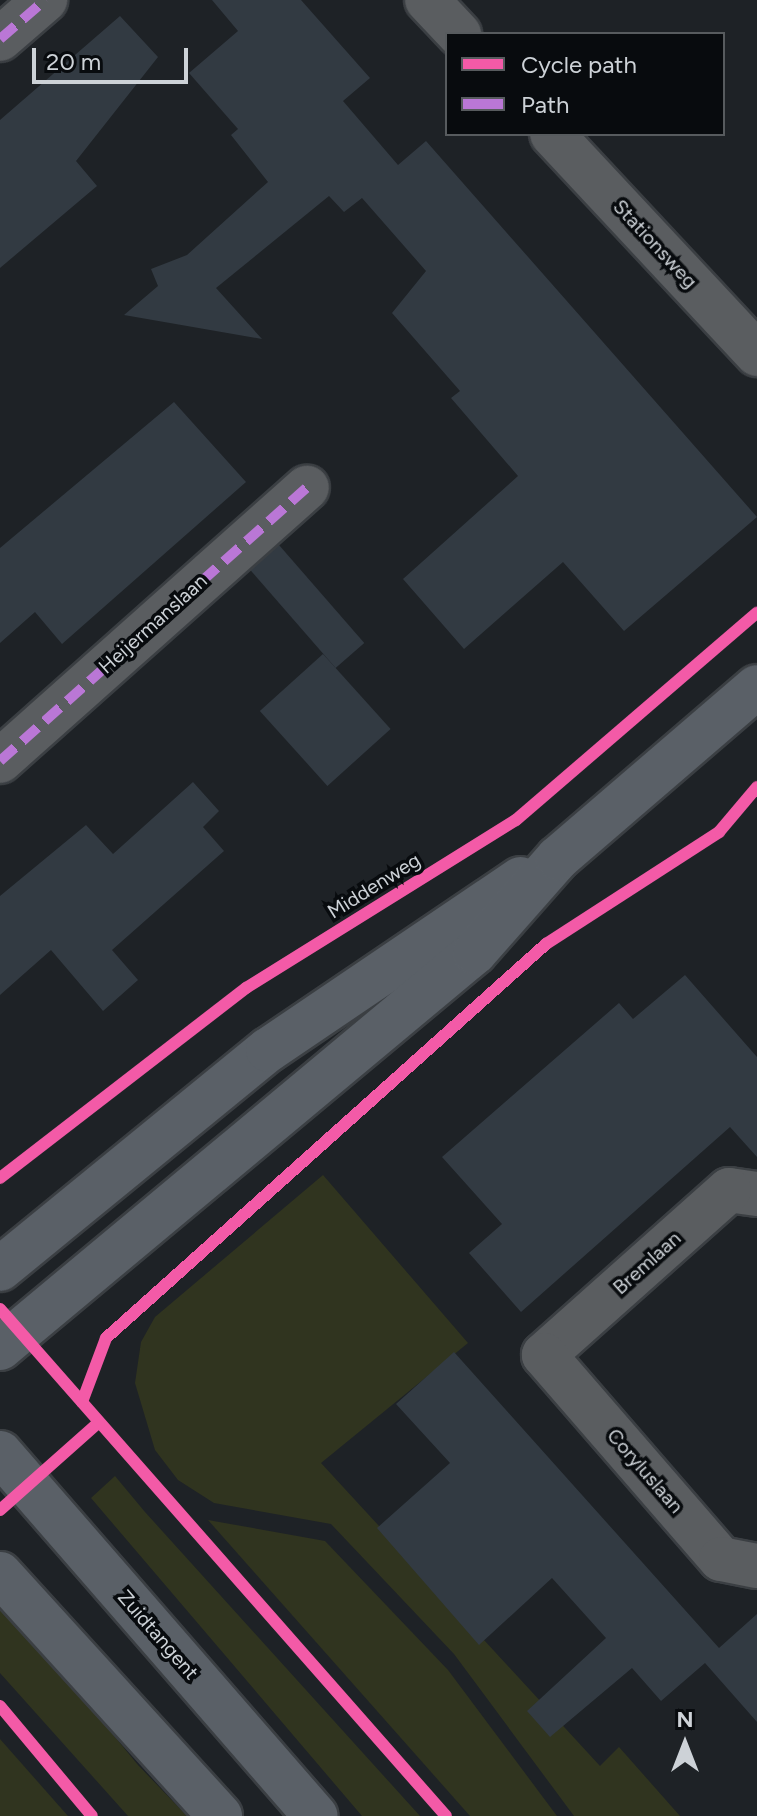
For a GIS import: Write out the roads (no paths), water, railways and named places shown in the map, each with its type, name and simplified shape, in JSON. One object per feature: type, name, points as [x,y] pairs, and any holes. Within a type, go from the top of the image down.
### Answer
[{"type":"street","points":[[0,39],[45,0]]},
{"type":"street","points":[[427,0],[457,32]]},
{"type":"street","name":"Stationsweg","points":[[554,136],[757,354]]},
{"type":"street","name":"Heijermanslaan","points":[[0,761],[307,487]]},
{"type":"street","points":[[0,1348],[475,952],[558,858],[757,687]]},
{"type":"street","points":[[0,1269],[268,1050],[449,922],[558,858]]},
{"type":"street","name":"Bremlaan","points":[[544,1355],[729,1190],[757,1194]]},
{"type":"street","name":"Coryluslaan","points":[[544,1355],[721,1559],[757,1566]]},
{"type":"street","name":"Zuidtangent","points":[[0,1453],[316,1816]]},
{"type":"street","points":[[0,1574],[220,1816]]}]
